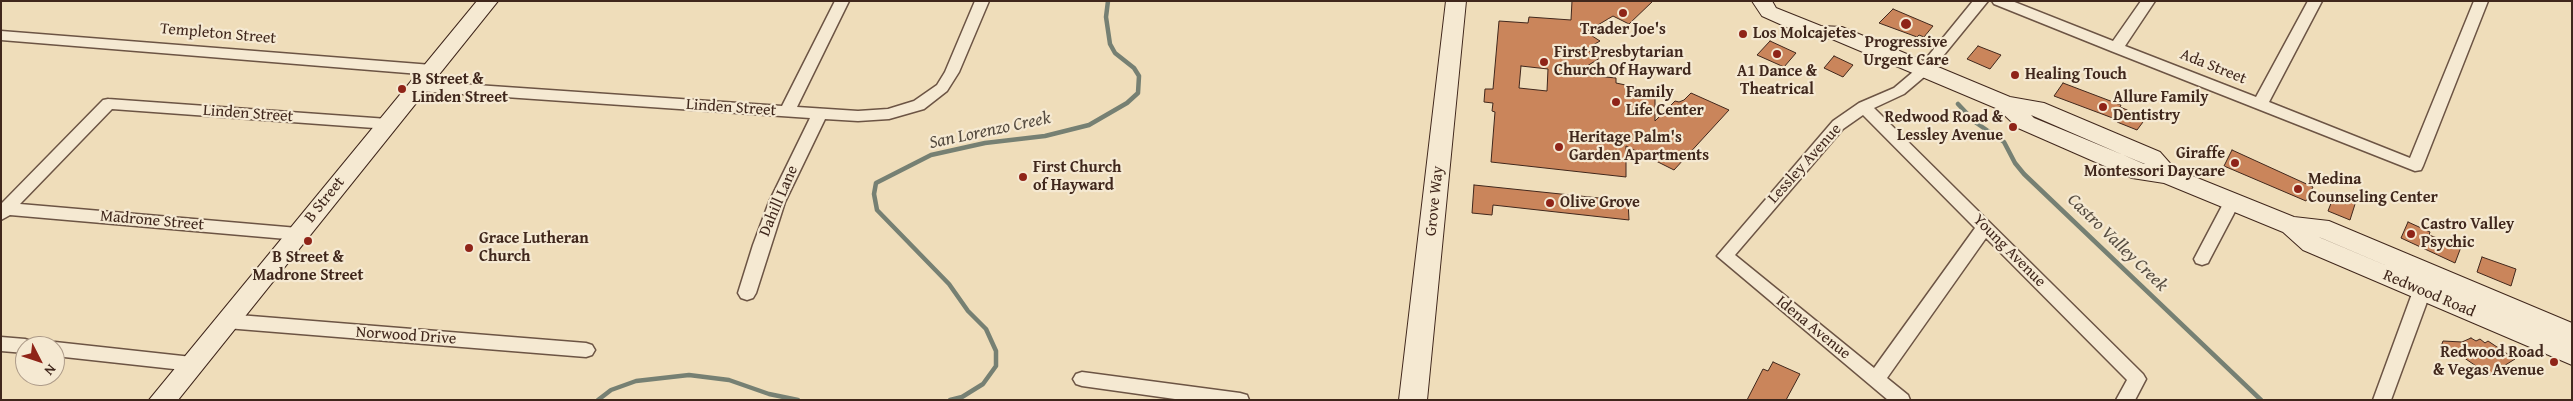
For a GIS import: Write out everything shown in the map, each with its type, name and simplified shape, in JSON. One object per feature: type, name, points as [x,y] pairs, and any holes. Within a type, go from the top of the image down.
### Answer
[{"type":"main road","name":"B Street","points":[[162,400],[488,1]]},
{"type":"main road","name":"Grove Way","points":[[1414,400],[1456,1]]},
{"type":"main road","name":"Redwood Road","points":[[1762,1],[1769,12],[1818,33],[1836,32],[1925,69],[2006,104],[2026,123],[2140,172],[2167,175],[2292,226],[2320,227],[2572,334]]},
{"type":"main road","name":"Redwood Road","points":[[1785,1],[1831,21],[1836,32]]},
{"type":"main road","name":"Redwood Road","points":[[2292,226],[2312,244],[2572,355]]},
{"type":"street","points":[[787,112],[842,1]]},
{"type":"street","name":"Linden Street","points":[[425,78],[787,112],[858,116],[889,114],[919,104],[942,88],[952,72],[982,1]]},
{"type":"street","name":"Lessley Avenue","points":[[1725,256],[1838,125],[1864,107],[1899,91],[1925,69],[1981,1]]},
{"type":"street","name":"Ada Street","points":[[1998,1],[2415,166],[2480,1]]},
{"type":"street","points":[[2116,48],[2148,1]]},
{"type":"street","points":[[2260,104],[2315,1]]},
{"type":"street","name":"Templeton Street","points":[[1,36],[425,78]]},
{"type":"street","name":"Linden Street","points":[[4,211],[108,104],[388,124]]},
{"type":"street","name":"Young Avenue","points":[[1864,107],[2137,379],[2125,400]]},
{"type":"street","name":"Dahill Lane","points":[[747,293],[761,245],[777,202],[820,114]]},
{"type":"street","points":[[2202,259],[2232,202]]},
{"type":"street","name":"Madrone Street","points":[[4,211],[298,234]]},
{"type":"street","points":[[1876,379],[1985,227]]},
{"type":"street","name":"Idena Avenue","points":[[1725,256],[1901,400]]},
{"type":"street","points":[[2382,400],[2422,291]]},
{"type":"street","name":"Norwood Drive","points":[[226,322],[586,350]]},
{"type":"street","points":[[1,344],[15,345]]},
{"type":"street","points":[[65,350],[192,364]]},
{"type":"street","points":[[1082,379],[1240,400]]},
{"type":"building","points":[[1572,1],[1653,1],[1629,24],[1613,16],[1586,32],[1600,41],[1586,49],[1600,58],[1574,74],[1616,78],[1616,83],[1635,87],[1655,97],[1655,121],[1675,101],[1684,100],[1691,93],[1729,110],[1674,170],[1626,146],[1626,177],[1491,162],[1495,112],[1492,111],[1493,103],[1484,102],[1485,89],[1493,89],[1499,21],[1528,23],[1529,17],[1571,20]],"holes":[[[1521,66],[1548,69],[1547,91],[1519,88]]]},
{"type":"building","name":"Progressive Urgent Care","points":[[1893,9],[1933,26],[1924,37],[1919,35],[1917,37],[1879,23]]},
{"type":"building","name":"A1 Dance & Theatrical","points":[[1770,41],[1796,53],[1784,67],[1757,55]]},
{"type":"building","points":[[1978,46],[2001,55],[1990,69],[1967,59]]},
{"type":"building","points":[[1834,56],[1853,65],[1843,77],[1824,68]]},
{"type":"building","points":[[2063,83],[2121,105],[2120,107],[2146,118],[2137,130],[2117,122],[2118,120],[2054,96]]},
{"type":"building","points":[[2232,150],[2313,187],[2306,201],[2224,166]]},
{"type":"building","name":"Olive Grove","points":[[1474,185],[1628,201],[1629,220],[1493,205],[1492,215],[1472,213]]},
{"type":"building","points":[[2335,193],[2356,201],[2350,220],[2328,211]]},
{"type":"building","points":[[2408,222],[2430,232],[2429,235],[2461,247],[2455,263],[2401,238]]},
{"type":"building","points":[[2482,257],[2516,269],[2511,286],[2477,272]]},
{"type":"building","points":[[2471,338],[2476,341],[2480,339],[2485,343],[2488,341],[2515,359],[2486,377],[2477,370],[2479,368],[2457,353],[2447,358],[2440,349],[2443,341],[2462,342]]},
{"type":"building","points":[[1773,362],[1800,374],[1786,400],[1747,400],[1763,369],[1768,371]]},
{"type":"waterway","name":"San Lorenzo Creek","points":[[950,400],[962,397],[983,384],[996,366],[996,351],[986,329],[968,311],[949,284],[877,210],[874,194],[876,183],[931,155],[985,143],[1045,136],[1089,125],[1127,103],[1138,93],[1139,76],[1134,68],[1115,53],[1110,44],[1106,17],[1108,1]]},
{"type":"waterway","name":"Castro Valley Creek","points":[[1958,104],[1975,122],[2004,142],[2015,163],[2024,174],[2261,400]]},
{"type":"waterway","name":"San Lorenzo Creek","points":[[598,400],[611,390],[636,381],[689,375],[729,380],[769,394],[798,400]]},
{"type":"place","name":"Trader Joe's","points":[[1623,13]]},
{"type":"place","name":"Progressive Urgent Care","points":[[1906,24]]},
{"type":"place","name":"Los Molcajetes","points":[[1743,34]]},
{"type":"place","name":"A1 Dance & Theatrical","points":[[1777,54]]},
{"type":"place","name":"First Presbytarian Church Of Hayward","points":[[1544,62]]},
{"type":"place","name":"Healing Touch","points":[[2015,75]]},
{"type":"place","name":"B Street & Linden Street","points":[[402,89]]},
{"type":"place","name":"Family Life Center","points":[[1616,102]]},
{"type":"place","name":"Allure Family Dentistry","points":[[2103,107]]},
{"type":"place","name":"Redwood Road & Lessley Avenue","points":[[2013,127]]},
{"type":"place","name":"Heritage Palm's Garden Apartments","points":[[1559,147]]},
{"type":"place","name":"Giraffe Montessori Daycare","points":[[2235,163]]},
{"type":"place","name":"First Church of Hayward","points":[[1023,177]]},
{"type":"place","name":"Medina Counseling Center","points":[[2298,189]]},
{"type":"place","name":"Olive Grove","points":[[1550,203]]},
{"type":"place","name":"Castro Valley Psychic","points":[[2411,234]]},
{"type":"place","name":"B Street & Madrone Street","points":[[308,241]]},
{"type":"place","name":"Grace Lutheran Church","points":[[469,248]]},
{"type":"place","name":"Redwood Road & Vegas Avenue","points":[[2554,362]]}]
